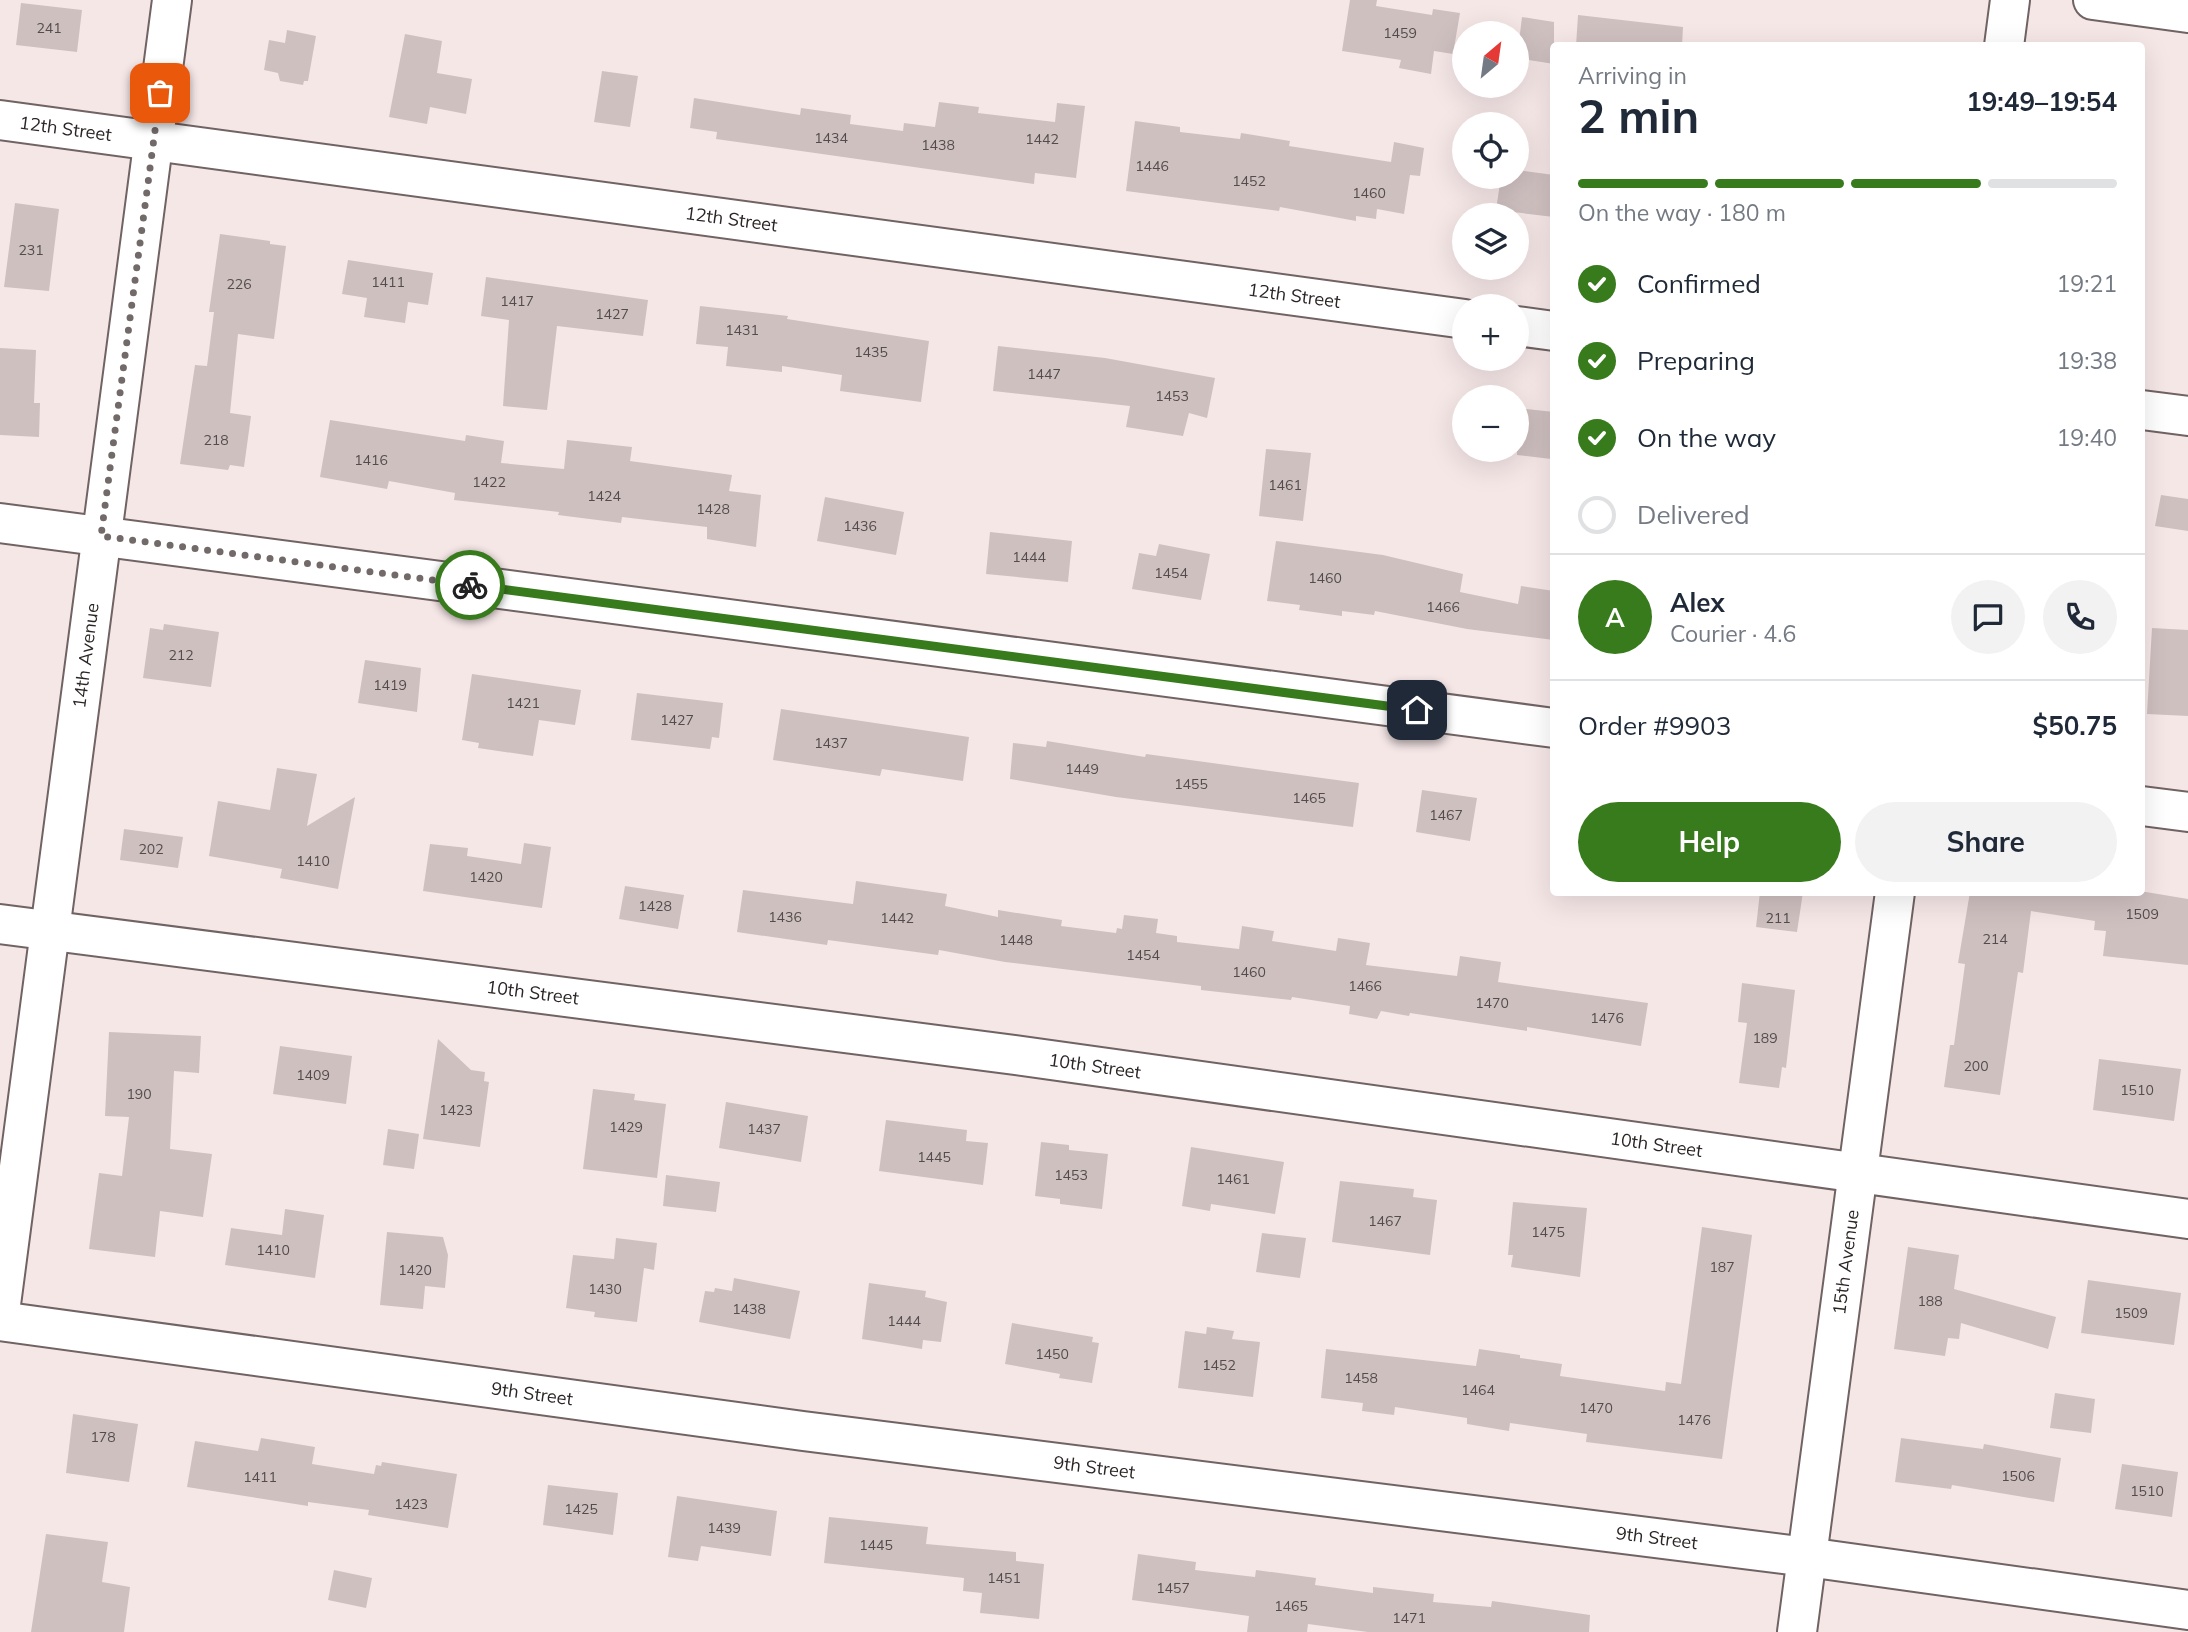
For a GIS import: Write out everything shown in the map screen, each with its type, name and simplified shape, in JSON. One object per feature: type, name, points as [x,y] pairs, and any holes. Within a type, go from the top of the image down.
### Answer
[{"type":"street","name":"14th Avenue","points":[[0,1312],[172,0]]},
{"type":"street","points":[[2005,42],[2010,0]]},
{"type":"street","points":[[2093,0],[2188,13]]},
{"type":"street","name":"12th Street","points":[[0,120],[1452,317]]},
{"type":"street","points":[[1529,328],[1550,330]]},
{"type":"street","points":[[2145,410],[2188,416]]},
{"type":"street","points":[[0,523],[1550,727]]},
{"type":"street","points":[[2145,806],[2188,812]]},
{"type":"street","name":"15th Avenue","points":[[1797,1632],[1894,896]]},
{"type":"street","name":"10th Street","points":[[0,924],[1015,1055],[1858,1175],[2188,1219]]},
{"type":"street","name":"9th Street","points":[[0,1321],[803,1431],[1807,1557],[2188,1610]]},
{"type":"building","points":[[1350,0],[1377,0],[1376,6],[1432,15],[1433,9],[1460,13],[1459,21],[1452,21],[1452,54],[1434,51],[1431,74],[1399,68],[1401,60],[1342,51]]},
{"type":"building","points":[[21,3],[82,10],[77,52],[16,45]]},
{"type":"building","points":[[1578,15],[1683,27],[1682,42],[1576,42]]},
{"type":"building","points":[[1522,17],[1554,22],[1550,63],[1530,60],[1530,21],[1522,21]]},
{"type":"building","points":[[287,30],[316,36],[308,81],[304,81],[303,85],[280,81],[278,73],[264,70],[269,40],[285,43]]},
{"type":"building","points":[[405,34],[442,41],[437,73],[472,79],[466,114],[430,107],[427,124],[389,117]]},
{"type":"building","points":[[602,71],[638,76],[630,127],[594,122]]},
{"type":"building","points":[[694,98],[800,115],[801,108],[851,115],[850,124],[903,131],[904,123],[935,127],[939,102],[979,107],[978,113],[1055,122],[1057,103],[1085,106],[1076,178],[1035,173],[1034,184],[716,139],[717,132],[690,128]]},
{"type":"building","points":[[1135,121],[1180,127],[1180,132],[1240,139],[1241,133],[1290,141],[1289,146],[1391,162],[1394,142],[1424,148],[1420,176],[1410,175],[1404,214],[1377,209],[1376,219],[1356,216],[1356,221],[1280,207],[1279,211],[1126,191]]},
{"type":"building","points":[[1529,172],[1550,174],[1550,217],[1529,214],[1529,203],[1497,203],[1499,189],[1529,189]]},
{"type":"building","points":[[15,203],[59,209],[49,291],[4,287]]},
{"type":"building","points":[[220,234],[286,246],[274,339],[238,334],[230,413],[251,416],[244,467],[230,465],[228,470],[180,464],[195,365],[207,366],[214,312],[209,312]]},
{"type":"building","points":[[348,260],[433,273],[428,305],[408,302],[405,323],[364,317],[367,298],[342,294]]},
{"type":"building","points":[[486,277],[648,300],[643,336],[557,326],[547,410],[503,406],[509,320],[481,316]]},
{"type":"building","points":[[700,306],[788,316],[787,319],[929,341],[921,402],[840,391],[842,375],[782,366],[782,372],[726,366],[728,347],[696,344]]},
{"type":"building","points":[[998,346],[1105,358],[1215,378],[1207,418],[1189,413],[1183,436],[1126,427],[1130,406],[993,391]]},
{"type":"building","points":[[0,348],[36,350],[34,403],[40,403],[39,437],[0,435]]},
{"type":"building","points":[[1529,409],[1550,412],[1550,459],[1529,456]]},
{"type":"building","points":[[330,420],[465,441],[466,435],[504,441],[501,463],[564,469],[567,440],[632,447],[630,461],[732,475],[729,491],[761,495],[756,547],[707,539],[707,527],[622,517],[621,523],[558,515],[559,512],[454,500],[455,493],[389,481],[387,489],[320,477]]},
{"type":"building","points":[[1266,449],[1311,453],[1303,521],[1259,516]]},
{"type":"building","points":[[2161,495],[2188,499],[2188,531],[2155,526]]},
{"type":"building","points":[[825,497],[904,512],[896,555],[817,541]]},
{"type":"building","points":[[990,532],[1072,541],[1068,582],[986,574]]},
{"type":"building","points":[[1276,541],[1383,555],[1463,574],[1460,592],[1518,604],[1521,586],[1550,590],[1550,639],[1467,629],[1375,611],[1374,615],[1342,611],[1342,616],[1299,610],[1300,605],[1267,601]]},
{"type":"building","points":[[1159,544],[1210,554],[1201,600],[1132,589],[1139,553],[1156,556]]},
{"type":"building","points":[[164,624],[219,632],[211,687],[143,678],[150,628],[163,630]]},
{"type":"building","points":[[2152,628],[2188,630],[2188,716],[2147,714]]},
{"type":"building","points":[[365,660],[421,668],[417,712],[358,703]]},
{"type":"building","points":[[472,674],[581,690],[575,725],[539,720],[533,756],[478,748],[479,743],[462,740]]},
{"type":"building","points":[[637,693],[723,703],[719,738],[712,737],[710,749],[631,740]]},
{"type":"building","points":[[781,709],[969,737],[963,781],[882,769],[880,776],[773,760]]},
{"type":"building","points":[[1047,741],[1145,757],[1146,754],[1359,783],[1353,827],[1116,797],[1010,779],[1013,743],[1046,747]]},
{"type":"building","points":[[277,768],[317,774],[307,826],[355,797],[338,889],[280,878],[282,869],[209,856],[218,801],[270,810]]},
{"type":"building","points":[[1422,790],[1477,798],[1470,841],[1416,832]]},
{"type":"building","points":[[124,829],[183,837],[178,868],[120,860]]},
{"type":"building","points":[[524,843],[551,847],[542,908],[423,891],[430,844],[468,848],[467,856],[521,864]]},
{"type":"building","points":[[856,881],[947,894],[945,906],[998,917],[998,910],[1062,920],[1061,926],[1116,933],[1117,928],[1122,929],[1124,915],[1158,919],[1156,933],[1177,936],[1177,942],[1239,949],[1242,926],[1274,931],[1272,941],[1336,951],[1338,938],[1370,943],[1366,965],[1457,976],[1460,956],[1501,962],[1498,982],[1648,1003],[1641,1046],[1527,1027],[1527,1031],[1410,1013],[1409,1016],[1381,1011],[1377,1019],[1349,1014],[1350,1006],[1292,997],[1291,1000],[1201,990],[1201,986],[1005,962],[939,950],[938,955],[828,940],[827,945],[737,932],[743,890],[853,904]]},
{"type":"building","points":[[625,886],[684,895],[678,929],[619,919]]},
{"type":"building","points":[[2146,892],[2188,899],[2188,965],[2103,956],[2106,931],[2094,930],[2095,921],[2031,911],[2023,973],[2018,972],[2000,1095],[1944,1087],[1950,1045],[1954,1045],[1965,964],[1958,963],[1969,896],[2145,896]]},
{"type":"building","points":[[1760,896],[1802,896],[1797,932],[1756,927]]},
{"type":"building","points":[[1742,983],[1795,990],[1786,1068],[1782,1067],[1779,1088],[1739,1083],[1747,1023],[1738,1022]]},
{"type":"building","points":[[109,1032],[201,1036],[199,1073],[174,1071],[170,1149],[212,1154],[203,1217],[160,1211],[155,1257],[89,1249],[99,1173],[122,1176],[129,1117],[105,1116]]},
{"type":"building","points":[[438,1039],[471,1070],[485,1072],[484,1081],[489,1082],[480,1147],[423,1139]]},
{"type":"building","points":[[280,1046],[352,1056],[346,1104],[273,1094]]},
{"type":"building","points":[[2099,1059],[2181,1069],[2174,1121],[2093,1110]]},
{"type":"building","points":[[593,1089],[635,1094],[634,1100],[666,1104],[657,1178],[583,1169]]},
{"type":"building","points":[[726,1102],[808,1116],[801,1162],[719,1148]]},
{"type":"building","points":[[886,1120],[967,1130],[966,1141],[988,1143],[983,1185],[879,1171]]},
{"type":"building","points":[[388,1129],[419,1134],[414,1169],[383,1165]]},
{"type":"building","points":[[1041,1142],[1069,1145],[1069,1150],[1108,1154],[1102,1209],[1060,1204],[1060,1199],[1035,1196]]},
{"type":"building","points":[[1191,1147],[1284,1162],[1275,1214],[1211,1204],[1210,1211],[1182,1206]]},
{"type":"building","points":[[666,1175],[720,1182],[716,1212],[663,1206]]},
{"type":"building","points":[[1340,1181],[1414,1189],[1413,1197],[1437,1200],[1430,1255],[1332,1242]]},
{"type":"building","points":[[1513,1202],[1587,1208],[1580,1277],[1511,1267],[1513,1255],[1508,1255]]},
{"type":"building","points":[[285,1209],[324,1215],[315,1278],[225,1265],[231,1228],[282,1235]]},
{"type":"building","points":[[1702,1227],[1752,1235],[1722,1459],[1586,1442],[1587,1434],[1510,1423],[1509,1431],[1467,1424],[1467,1418],[1395,1407],[1394,1415],[1362,1411],[1363,1403],[1321,1398],[1326,1349],[1476,1366],[1479,1349],[1562,1364],[1560,1376],[1665,1391],[1666,1382],[1681,1384]]},
{"type":"building","points":[[387,1232],[443,1237],[448,1255],[445,1288],[425,1286],[423,1309],[380,1305]]},
{"type":"building","points":[[1262,1233],[1306,1238],[1300,1278],[1256,1272]]},
{"type":"building","points":[[616,1238],[657,1243],[654,1270],[644,1268],[637,1322],[594,1317],[595,1312],[566,1308],[573,1255],[614,1259]]},
{"type":"building","points":[[1908,1247],[1959,1255],[1954,1289],[2056,1317],[2048,1349],[1961,1323],[1959,1339],[1948,1338],[1945,1356],[1894,1349]]},
{"type":"building","points":[[734,1278],[800,1291],[790,1339],[699,1322],[705,1291],[714,1292],[715,1288],[732,1291]]},
{"type":"building","points":[[2088,1280],[2181,1293],[2174,1345],[2081,1333]]},
{"type":"building","points":[[869,1283],[926,1291],[925,1297],[947,1302],[941,1342],[923,1340],[922,1349],[862,1339]]},
{"type":"building","points":[[1012,1323],[1093,1337],[1092,1342],[1099,1343],[1092,1383],[1059,1378],[1060,1374],[1005,1364]]},
{"type":"building","points":[[1207,1327],[1234,1331],[1232,1339],[1260,1342],[1253,1397],[1178,1388],[1185,1331],[1206,1334]]},
{"type":"building","points":[[2055,1393],[2095,1399],[2091,1433],[2050,1428]]},
{"type":"building","points":[[73,1414],[138,1424],[129,1482],[66,1473]]},
{"type":"building","points":[[261,1438],[315,1447],[312,1464],[374,1474],[376,1465],[381,1466],[382,1462],[457,1474],[448,1528],[368,1515],[369,1510],[308,1502],[308,1506],[187,1487],[195,1441],[258,1451]]},
{"type":"building","points":[[1901,1438],[1983,1449],[1984,1444],[2061,1458],[2054,1502],[1952,1485],[1951,1489],[1895,1482]]},
{"type":"building","points":[[2122,1464],[2178,1472],[2172,1517],[2115,1509]]},
{"type":"building","points":[[548,1485],[618,1493],[613,1535],[543,1525]]},
{"type":"building","points":[[677,1496],[777,1511],[771,1556],[701,1546],[698,1561],[668,1557]]},
{"type":"building","points":[[829,1517],[928,1527],[926,1544],[1016,1552],[1016,1561],[1044,1564],[1039,1619],[980,1613],[982,1593],[963,1591],[964,1578],[824,1563]]},
{"type":"building","points":[[46,1534],[108,1542],[102,1582],[130,1587],[124,1632],[31,1632]]},
{"type":"building","points":[[1138,1554],[1196,1562],[1195,1570],[1255,1577],[1256,1570],[1316,1578],[1315,1585],[1373,1593],[1373,1587],[1434,1594],[1433,1602],[1491,1607],[1492,1601],[1590,1615],[1589,1632],[1368,1632],[1308,1624],[1307,1632],[1247,1632],[1249,1616],[1132,1600]]},
{"type":"building","points":[[334,1570],[372,1578],[366,1608],[328,1600]]},
{"type":"way so far","points":[[160,93],[101,536],[470,585]]},
{"type":"route","points":[[470,585],[1417,710]]}]
